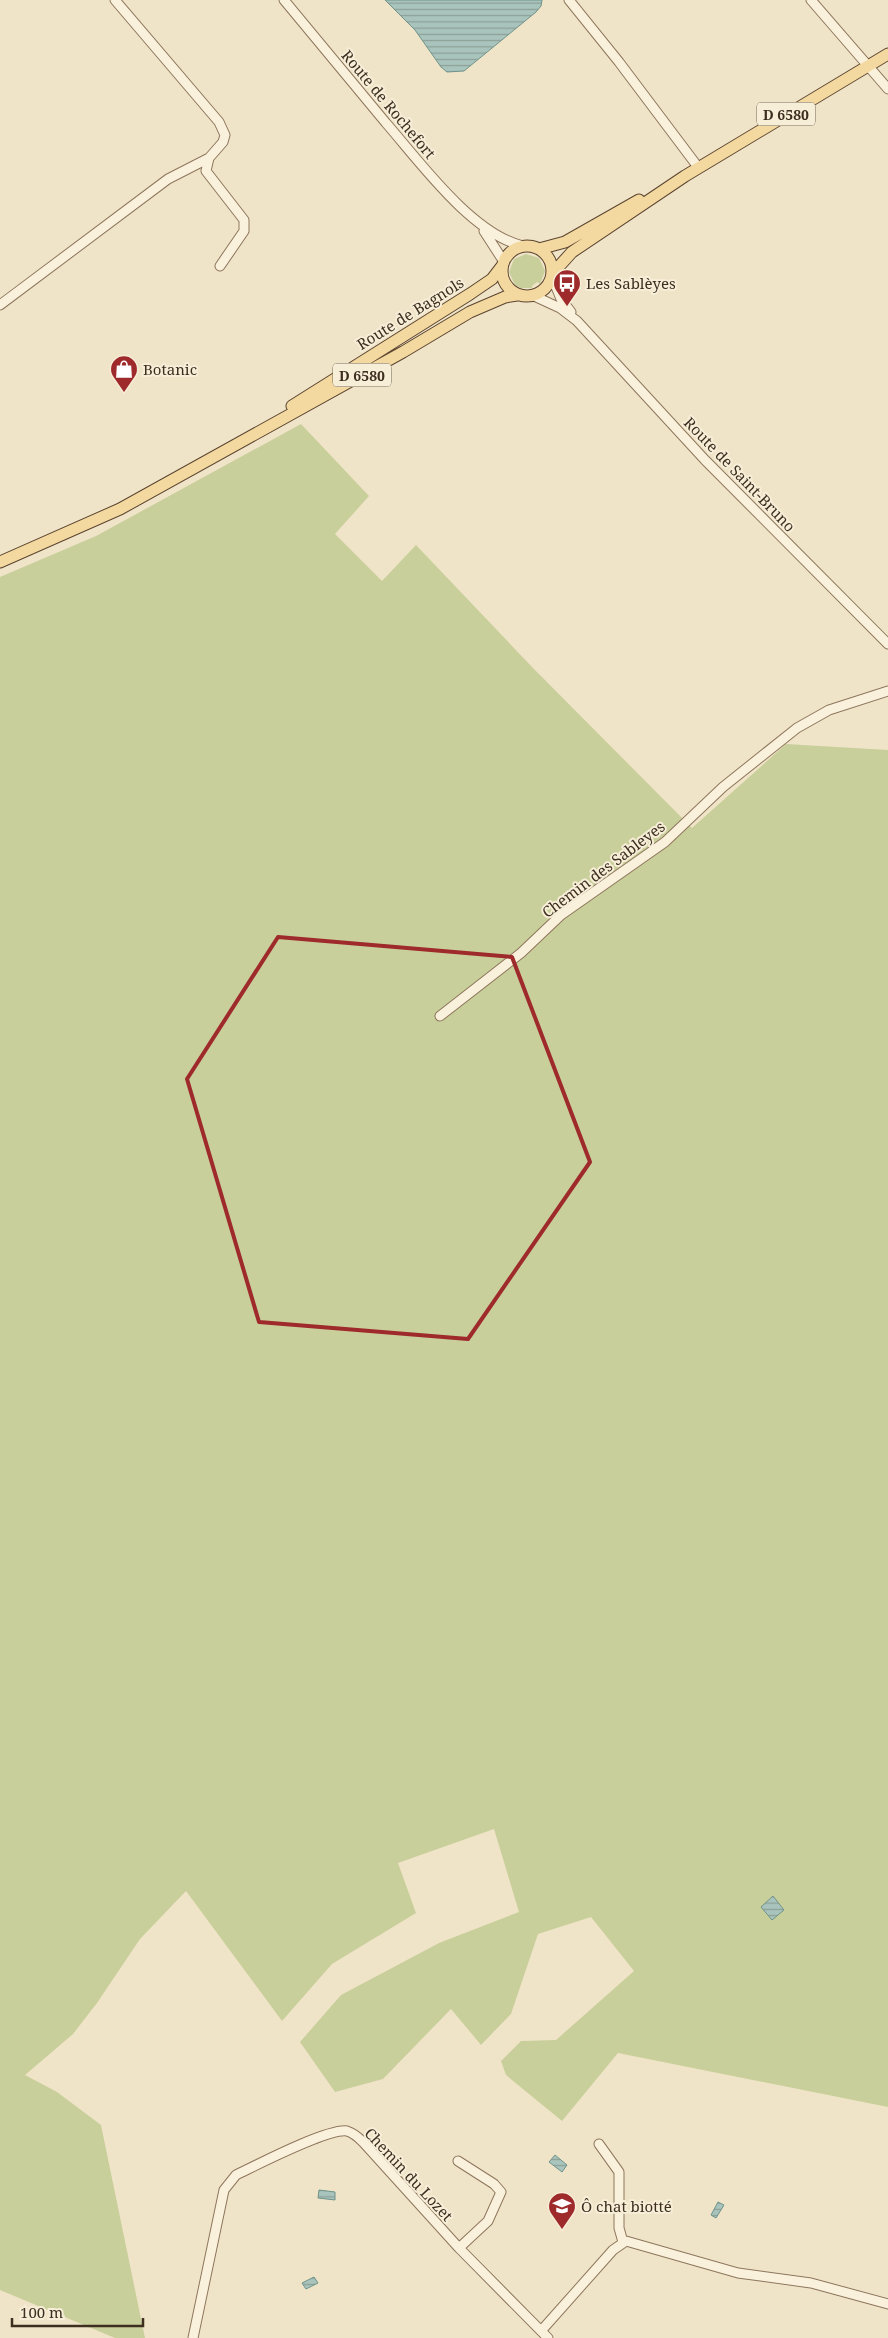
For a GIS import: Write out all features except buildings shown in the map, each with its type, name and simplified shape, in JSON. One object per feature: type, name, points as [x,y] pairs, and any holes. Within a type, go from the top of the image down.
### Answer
[{"type":"main road","name":"D 6580","points":[[553,275],[572,252],[698,167],[888,54]]},
{"type":"main road","name":"D 6580","points":[[539,249],[565,242],[674,180],[685,176]]},
{"type":"main road","points":[[522,246],[539,249],[550,259],[553,275],[544,291],[534,296]]},
{"type":"main road","name":"Route de Bagnols","points":[[241,440],[395,339],[492,279],[511,252],[522,246]]},
{"type":"main road","points":[[503,264],[505,283],[517,295]]},
{"type":"main road","name":"Route de Bagnols","points":[[241,440],[386,362],[470,312],[505,297],[517,295],[534,296]]},
{"type":"main road","name":"D 6580","points":[[0,562],[112,513],[241,440]]},
{"type":"street","points":[[0,305],[168,179],[209,158],[223,142],[225,134],[219,122],[115,0]]},
{"type":"street","name":"Route de Rochefort","points":[[284,0],[415,157],[476,221]]},
{"type":"street","points":[[569,0],[614,55],[698,167]]},
{"type":"street","points":[[812,0],[888,89]]},
{"type":"street","points":[[209,158],[206,171],[244,220],[244,231],[220,266]]},
{"type":"street","points":[[476,221],[495,235],[522,246]]},
{"type":"street","points":[[476,221],[494,244],[503,264]]},
{"type":"street","points":[[553,275],[561,299],[577,320]]},
{"type":"street","points":[[534,296],[560,308],[577,320]]},
{"type":"street","name":"Route de Saint-Bruno","points":[[577,320],[705,460],[888,644]]},
{"type":"street","name":"Chemin des Sableyes","points":[[440,1016],[522,953],[562,915],[665,842],[723,787],[797,728],[835,708],[888,691]]},
{"type":"street","name":"Chemin du Lozet","points":[[193,2338],[224,2190],[228,2182],[236,2175],[334,2132],[347,2131],[363,2142],[459,2248],[544,2335]]},
{"type":"street","points":[[599,2144],[619,2172],[619,2228],[623,2242]]},
{"type":"street","points":[[458,2161],[494,2184],[500,2192],[488,2221],[459,2248]]},
{"type":"street","points":[[544,2335],[613,2250],[623,2242],[633,2242],[676,2257],[738,2273],[811,2283],[888,2304]]},
{"type":"highlighted area","points":[[278,937],[512,957],[590,1162],[468,1339],[259,1322],[187,1079]]},
{"type":"green space","points":[[526,254],[539,258],[545,271],[540,284],[537,282],[532,288],[521,288],[515,285],[509,272],[514,259]]},
{"type":"green space","points":[[301,424],[369,496],[335,534],[382,581],[416,545],[532,667],[692,828],[786,744],[888,750],[888,2107],[618,2053],[562,2121],[506,2075],[501,2061],[521,2041],[556,2040],[634,1971],[591,1917],[538,1934],[511,2014],[481,2045],[451,2009],[383,2079],[335,2092],[300,2042],[341,1995],[439,1943],[519,1912],[494,1829],[398,1863],[416,1913],[332,1964],[282,2021],[186,1891],[140,1939],[97,2003],[73,2034],[25,2075],[57,2092],[101,2125],[145,2338],[115,2338],[0,2290],[0,577],[96,536]]},
{"type":"water","points":[[385,0],[542,0],[541,6],[536,12],[464,71],[447,72],[441,67],[415,30]]},
{"type":"water","points":[[773,1896],[784,1910],[772,1920],[761,1907]]},
{"type":"water","points":[[555,2155],[567,2165],[562,2172],[549,2162]]},
{"type":"water","points":[[319,2190],[335,2192],[335,2200],[318,2198]]},
{"type":"water","points":[[718,2202],[724,2205],[716,2218],[711,2215]]},
{"type":"water","points":[[314,2277],[318,2283],[306,2289],[302,2283]]},
{"type":"place","name":"Les Sablèyes","points":[[567,307]]},
{"type":"place","name":"Botanic","points":[[124,393]]},
{"type":"place","name":"Ô chat biotté","points":[[562,2230]]}]
